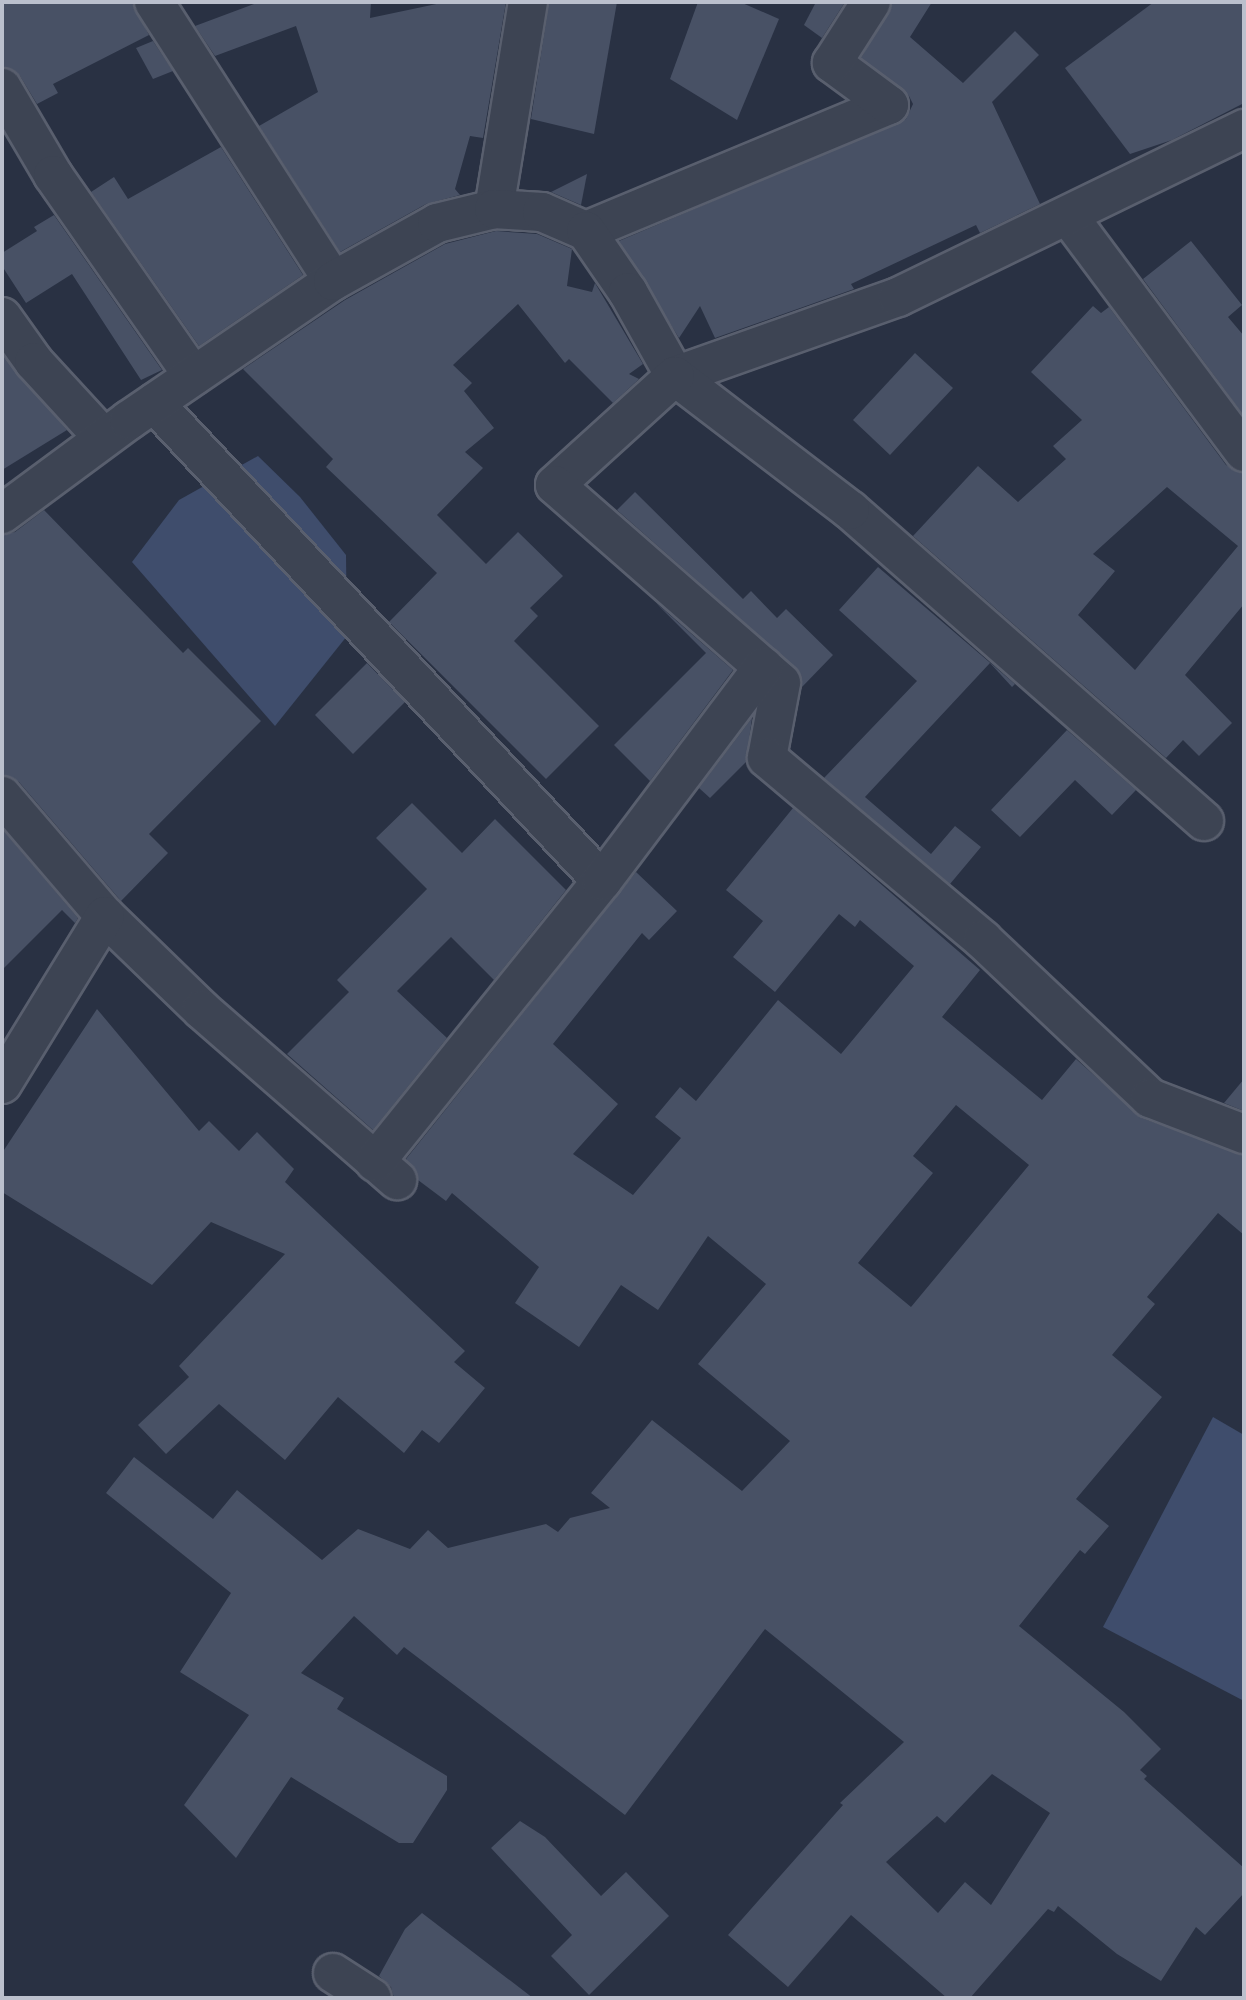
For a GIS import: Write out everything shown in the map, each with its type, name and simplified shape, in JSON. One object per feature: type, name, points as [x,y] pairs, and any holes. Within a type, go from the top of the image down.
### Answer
[{"type":"street","points":[[154,2],[333,281]]},
{"type":"street","points":[[494,209],[528,2]]},
{"type":"street","points":[[586,231],[889,105],[832,63],[871,2]]},
{"type":"street","points":[[2,88],[53,175],[192,376]]},
{"type":"street","points":[[1244,129],[1069,217],[898,297],[675,376],[555,485],[780,683],[767,758],[983,940],[1150,1098],[1244,1134]]},
{"type":"street","points":[[2,514],[192,376],[333,281],[437,223],[494,209],[542,212],[586,231],[628,292],[675,376],[850,510],[1204,821]]},
{"type":"street","points":[[1069,217],[1244,452]]},
{"type":"street","points":[[2,317],[34,362],[104,438]]},
{"type":"street","points":[[154,403],[602,881]]},
{"type":"street","points":[[8,817],[202,1010],[386,1171],[763,667]]},
{"type":"street","points":[[2,1084],[105,916]]},
{"type":"street","points":[[333,1973],[372,1998]]},
{"type":"water","points":[[258,456],[300,497],[346,555],[347,636],[275,726],[132,562],[179,500]]},
{"type":"water","points":[[1213,1417],[1244,1435],[1244,1701],[1103,1627]]},
{"type":"building","points":[[2,2],[132,2],[149,35],[53,84],[58,93],[37,104],[20,76],[2,66]]},
{"type":"building","points":[[259,2],[371,2],[370,18],[446,2],[506,2],[483,138],[470,136],[455,189],[460,195],[426,204],[340,252],[259,126],[318,92],[296,26],[215,56],[195,26]]},
{"type":"building","points":[[549,2],[617,2],[594,134],[531,119]]},
{"type":"building","points":[[698,2],[740,2],[779,19],[737,120],[670,79]]},
{"type":"building","points":[[816,2],[845,2],[822,38],[804,25]]},
{"type":"building","points":[[893,2],[932,2],[910,37],[963,83],[1015,31],[1039,55],[992,102],[1040,204],[980,233],[976,225],[851,284],[854,289],[715,338],[700,306],[679,338],[619,241],[906,119],[913,104],[909,96],[861,58]]},
{"type":"building","points":[[1154,2],[1244,2],[1244,103],[1172,140],[1130,154],[1065,68]]},
{"type":"building","points":[[153,41],[173,71],[153,79],[136,48]]},
{"type":"building","points":[[221,147],[303,275],[199,346],[91,192],[114,177],[128,199]]},
{"type":"building","points":[[587,174],[581,205],[551,192]]},
{"type":"building","points":[[54,215],[162,370],[141,380],[72,274],[26,303],[2,266],[2,253],[37,231],[34,227]]},
{"type":"building","points":[[496,231],[537,234],[572,249],[567,286],[592,292],[595,283],[643,364],[629,374],[639,379],[613,403],[569,359],[565,363],[518,304],[453,365],[472,383],[464,391],[494,428],[465,452],[483,468],[437,515],[486,564],[518,532],[563,576],[530,608],[538,616],[514,641],[599,726],[546,779],[389,622],[437,573],[326,467],[333,459],[243,369],[345,300],[445,244]]},
{"type":"building","points":[[1191,241],[1242,305],[1228,317],[1244,336],[1244,416],[1143,279]]},
{"type":"building","points":[[1093,306],[1101,313],[1109,307],[1226,465],[1244,473],[1244,604],[1185,675],[1232,723],[1199,756],[1183,740],[1166,758],[913,536],[978,466],[1018,502],[1066,459],[1053,446],[1082,420],[1031,372]],"holes":[[[1167,487],[1238,546],[1135,670],[1078,615],[1115,571],[1093,554]]]},
{"type":"building","points":[[915,353],[953,388],[890,455],[853,420]]},
{"type":"building","points":[[2,354],[67,430],[2,470]]},
{"type":"building","points":[[635,492],[743,599],[751,591],[777,618],[786,609],[833,655],[802,687],[795,667],[617,510]]},
{"type":"building","points":[[44,510],[183,653],[188,648],[261,721],[149,834],[168,853],[121,901],[19,782],[2,775],[2,535],[15,532]]},
{"type":"building","points":[[878,567],[1015,684],[1012,687],[990,663],[865,797],[931,854],[955,826],[981,847],[950,884],[824,778],[917,681],[839,610]]},
{"type":"building","points":[[656,603],[733,670],[650,781],[614,745],[706,653]]},
{"type":"building","points":[[367,663],[405,702],[353,754],[315,715]]},
{"type":"building","points":[[752,718],[746,762],[710,798],[699,788]]},
{"type":"building","points":[[1067,730],[1136,790],[1112,815],[1075,780],[1020,837],[991,810]]},
{"type":"building","points":[[412,803],[462,853],[495,819],[566,890],[494,980],[451,937],[397,991],[447,1038],[373,1130],[287,1054],[349,992],[337,980],[427,889],[376,838]]},
{"type":"building","points":[[793,808],[980,970],[942,1017],[1042,1100],[1076,1059],[1142,1118],[1244,1155],[1244,1235],[1218,1213],[1147,1297],[1155,1304],[1112,1355],[1162,1397],[1076,1499],[1109,1526],[1085,1554],[1080,1550],[1019,1626],[1124,1712],[1161,1749],[1140,1770],[1147,1776],[1144,1779],[1244,1868],[1244,1893],[1205,1935],[1196,1927],[1161,1981],[1117,1954],[1058,1906],[1054,1912],[1048,1909],[970,1998],[947,1998],[851,1915],[788,1987],[728,1935],[843,1805],[840,1803],[904,1742],[765,1629],[625,1815],[404,1647],[397,1655],[354,1616],[301,1673],[344,1698],[337,1709],[447,1776],[447,1790],[413,1843],[399,1843],[291,1777],[236,1858],[184,1805],[249,1715],[180,1672],[231,1593],[106,1493],[134,1457],[213,1519],[237,1490],[322,1560],[358,1529],[410,1549],[428,1530],[448,1548],[546,1524],[558,1532],[570,1518],[610,1508],[591,1493],[652,1420],[742,1491],[790,1441],[698,1364],[766,1284],[708,1236],[658,1310],[621,1285],[579,1347],[515,1303],[539,1267],[452,1193],[446,1201],[418,1180],[406,1159],[636,872],[677,911],[649,940],[642,933],[553,1044],[618,1104],[573,1154],[633,1195],[681,1138],[655,1117],[680,1087],[696,1101],[778,1000],[841,1054],[914,966],[860,920],[855,927],[839,914],[775,992],[733,957],[763,921],[726,890]],"holes":[[[956,1105],[1029,1165],[911,1307],[858,1263],[933,1173],[913,1156]],[[992,1774],[1050,1813],[991,1905],[965,1882],[938,1913],[886,1862],[937,1816],[945,1823]]]},
{"type":"building","points":[[2,829],[78,918],[75,923],[62,910],[2,970]]},
{"type":"building","points":[[97,1009],[199,1131],[209,1121],[239,1151],[257,1132],[294,1169],[285,1182],[465,1351],[454,1362],[485,1388],[439,1443],[422,1430],[404,1453],[338,1397],[285,1460],[219,1404],[166,1454],[138,1425],[189,1377],[179,1366],[285,1254],[211,1222],[152,1285],[2,1192],[2,1153]]},
{"type":"building","points":[[1244,1079],[1244,1111],[1224,1103]]},
{"type":"building","points":[[520,1821],[545,1837],[601,1896],[626,1872],[669,1916],[589,1995],[551,1956],[572,1935],[491,1848]]},
{"type":"building","points":[[422,1913],[533,1998],[394,1998],[391,1987],[379,1976],[405,1929]]}]
